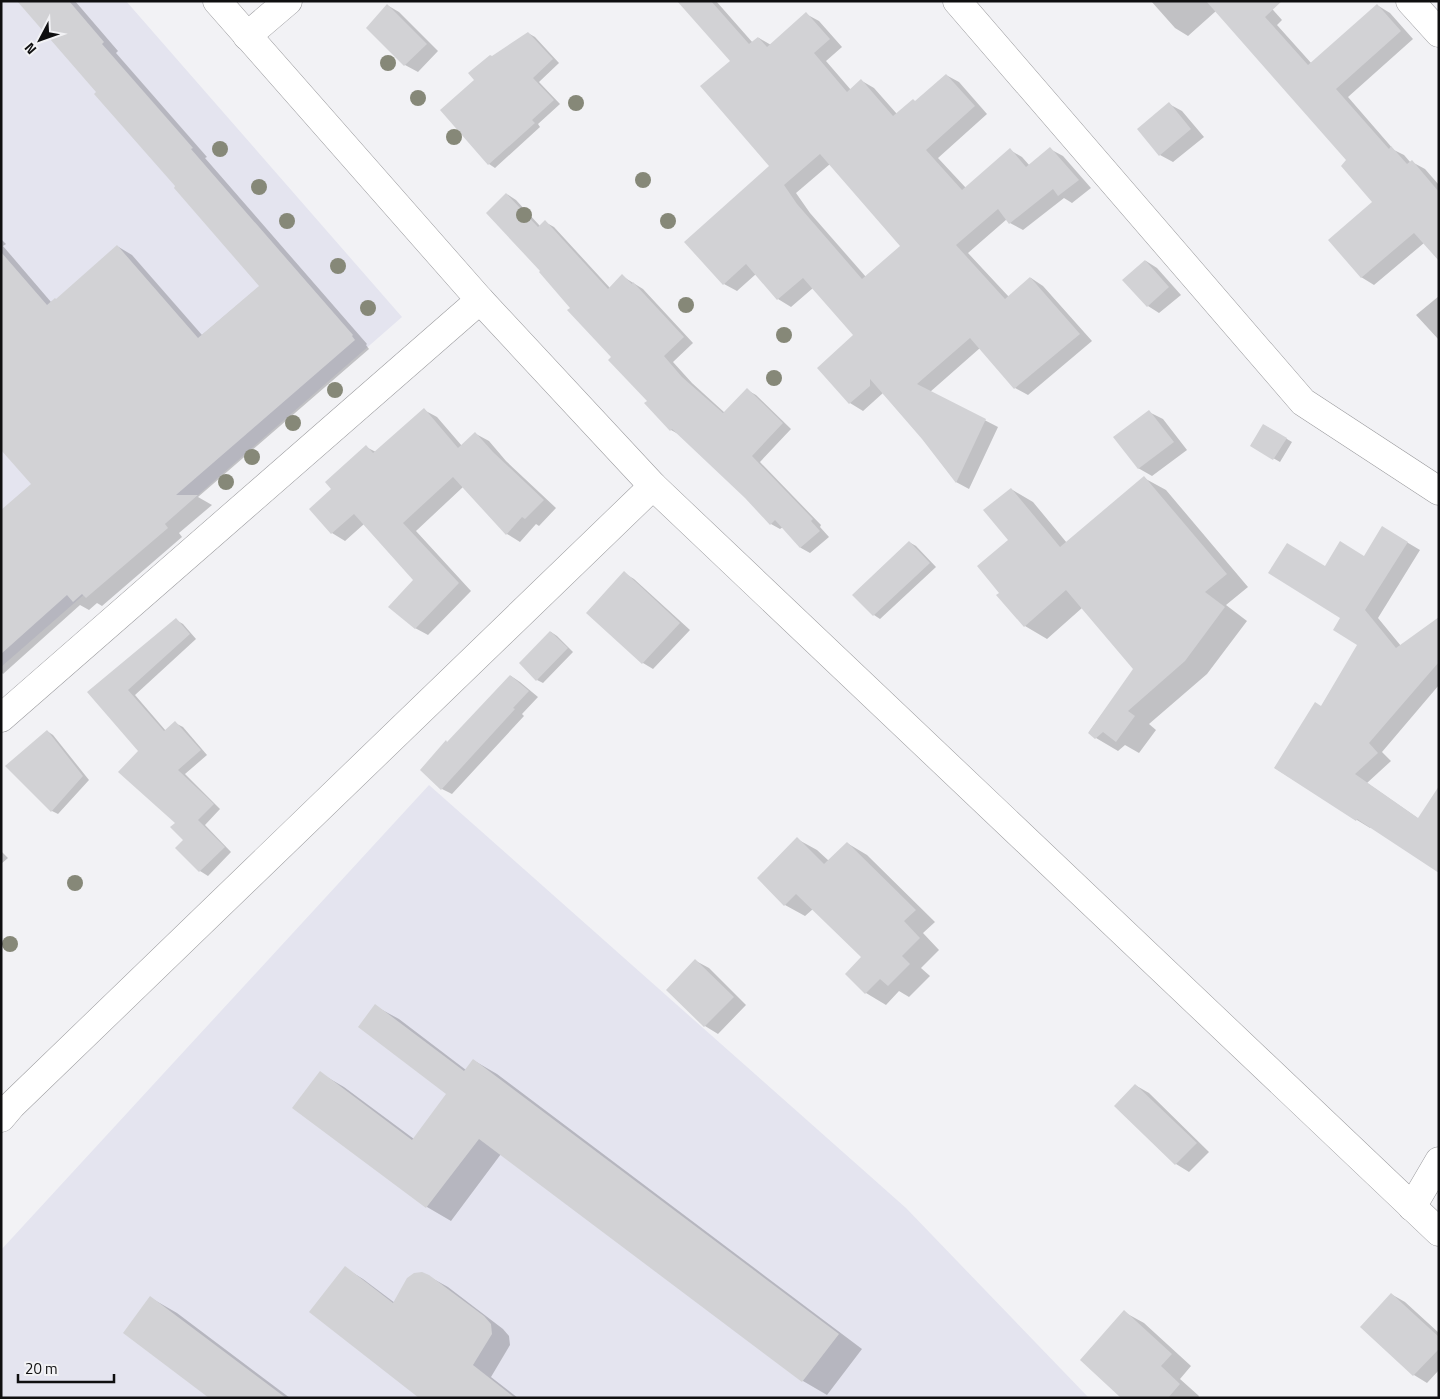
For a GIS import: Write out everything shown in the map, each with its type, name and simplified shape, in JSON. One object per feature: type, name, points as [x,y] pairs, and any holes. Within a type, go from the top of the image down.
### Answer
[{"type":"street","points":[[217,1],[480,300],[653,486],[1439,1232]]},
{"type":"street","points":[[247,36],[288,1]]},
{"type":"street","points":[[957,1],[1302,402],[1439,492]]},
{"type":"street","points":[[1410,1],[1439,33]]},
{"type":"street","points":[[1,718],[480,300]]},
{"type":"street","points":[[5,1105],[653,486]]},
{"type":"street","points":[[1412,1207],[1439,1161]]},
{"type":"shaded area","points":[[1,1],[126,1],[402,317],[1,667]]},
{"type":"shaded area","points":[[429,785],[906,1208],[1089,1398],[1,1398],[1,1250]]},
{"type":"building","points":[[17,1],[69,1],[104,42],[102,44],[353,335],[355,340],[176,495],[198,495],[165,524],[168,528],[86,598],[82,594],[73,602],[67,595],[1,654],[1,510],[31,484],[1,450],[1,252],[47,305],[117,245],[198,338],[259,286],[94,94],[96,92]]},
{"type":"building","points":[[677,1],[711,1],[749,44],[758,37],[767,47],[806,12],[830,39],[814,53],[847,92],[861,79],[893,116],[913,99],[915,101],[946,74],[975,106],[926,150],[962,190],[1010,148],[1026,167],[1050,147],[1079,180],[1058,196],[1053,189],[1009,224],[998,209],[956,245],[1005,299],[1030,277],[1080,334],[1014,389],[970,338],[917,384],[986,419],[956,483],[922,439],[870,379],[870,386],[849,404],[817,368],[853,335],[803,278],[777,300],[746,264],[723,285],[684,242],[769,166],[700,86],[730,61]],"holes":[[[820,154],[900,246],[862,279],[797,204],[784,185]]]},
{"type":"building","points":[[1206,1],[1282,1],[1265,17],[1308,65],[1377,4],[1401,31],[1336,89],[1389,149],[1391,146],[1407,164],[1412,160],[1439,192],[1439,261],[1414,233],[1361,278],[1328,240],[1372,202],[1341,166],[1346,160]]},
{"type":"building","points":[[387,4],[427,44],[404,66],[366,28]]},
{"type":"building","points":[[528,32],[553,59],[533,78],[554,100],[532,120],[535,123],[488,165],[440,110],[474,80],[468,73],[490,55],[492,56]]},
{"type":"building","points":[[1169,102],[1191,129],[1159,156],[1137,129]]},
{"type":"building","points":[[506,193],[538,227],[545,220],[608,289],[622,274],[632,284],[633,282],[684,337],[664,356],[682,377],[723,413],[747,388],[783,423],[752,456],[813,519],[811,521],[820,531],[800,548],[775,520],[770,525],[745,498],[672,429],[670,431],[644,403],[647,401],[608,360],[611,357],[567,310],[570,308],[540,271],[486,213]]},
{"type":"building","points":[[1145,260],[1169,287],[1147,307],[1122,280]]},
{"type":"building","points":[[424,408],[458,448],[475,432],[493,452],[544,500],[525,519],[522,517],[506,535],[453,477],[403,523],[459,583],[415,629],[388,607],[413,580],[354,514],[331,534],[309,509],[331,489],[325,482],[366,445],[373,453]]},
{"type":"building","points":[[1149,410],[1174,442],[1138,469],[1113,437]]},
{"type":"building","points":[[1263,424],[1287,438],[1273,460],[1250,446]]},
{"type":"building","points":[[1144,476],[1227,574],[1205,592],[1225,607],[1185,661],[1128,711],[1135,716],[1116,742],[1103,732],[1095,739],[1088,733],[1133,669],[1066,590],[1024,627],[996,595],[999,593],[977,566],[1008,540],[983,510],[1011,488],[1060,547]]},
{"type":"building","points":[[1382,526],[1408,542],[1365,610],[1396,648],[1439,617],[1439,662],[1369,743],[1378,753],[1355,774],[1418,818],[1439,786],[1439,873],[1357,819],[1356,821],[1274,768],[1315,702],[1321,706],[1357,645],[1333,630],[1340,618],[1268,573],[1287,543],[1325,566],[1340,541],[1364,556]]},
{"type":"building","points":[[909,541],[930,563],[873,616],[852,595]]},
{"type":"building","points":[[624,571],[680,623],[642,664],[586,613]]},
{"type":"building","points":[[176,618],[190,634],[128,690],[164,731],[175,721],[201,750],[178,770],[214,804],[198,820],[225,847],[199,872],[175,848],[183,840],[170,827],[175,823],[118,772],[138,751],[87,692]]},
{"type":"building","points":[[550,631],[568,648],[536,681],[519,663]]},
{"type":"building","points":[[510,675],[529,691],[441,790],[420,770],[446,740],[447,742]]},
{"type":"building","points":[[47,730],[83,776],[51,812],[5,766]]},
{"type":"building","points":[[797,837],[824,864],[847,842],[916,910],[904,921],[920,938],[902,956],[910,964],[888,986],[880,979],[865,994],[845,974],[861,957],[796,894],[784,906],[757,878]]},
{"type":"building","points":[[695,959],[734,997],[704,1027],[666,990]]},
{"type":"building","points":[[375,1004],[464,1071],[473,1059],[839,1334],[802,1382],[479,1139],[426,1208],[292,1108],[320,1071],[412,1140],[446,1094],[358,1027]]},
{"type":"building","points":[[1135,1084],[1197,1143],[1175,1165],[1114,1106]]},
{"type":"building","points":[[345,1266],[393,1303],[407,1278],[414,1273],[422,1272],[429,1275],[484,1316],[491,1324],[492,1334],[473,1365],[515,1398],[419,1398],[309,1312]]},
{"type":"building","points":[[1391,1293],[1439,1337],[1439,1349],[1413,1376],[1360,1327]]},
{"type":"building","points":[[150,1296],[286,1398],[209,1398],[123,1333]]},
{"type":"building","points":[[1124,1310],[1172,1354],[1161,1366],[1180,1384],[1168,1398],[1121,1398],[1080,1360]]}]
